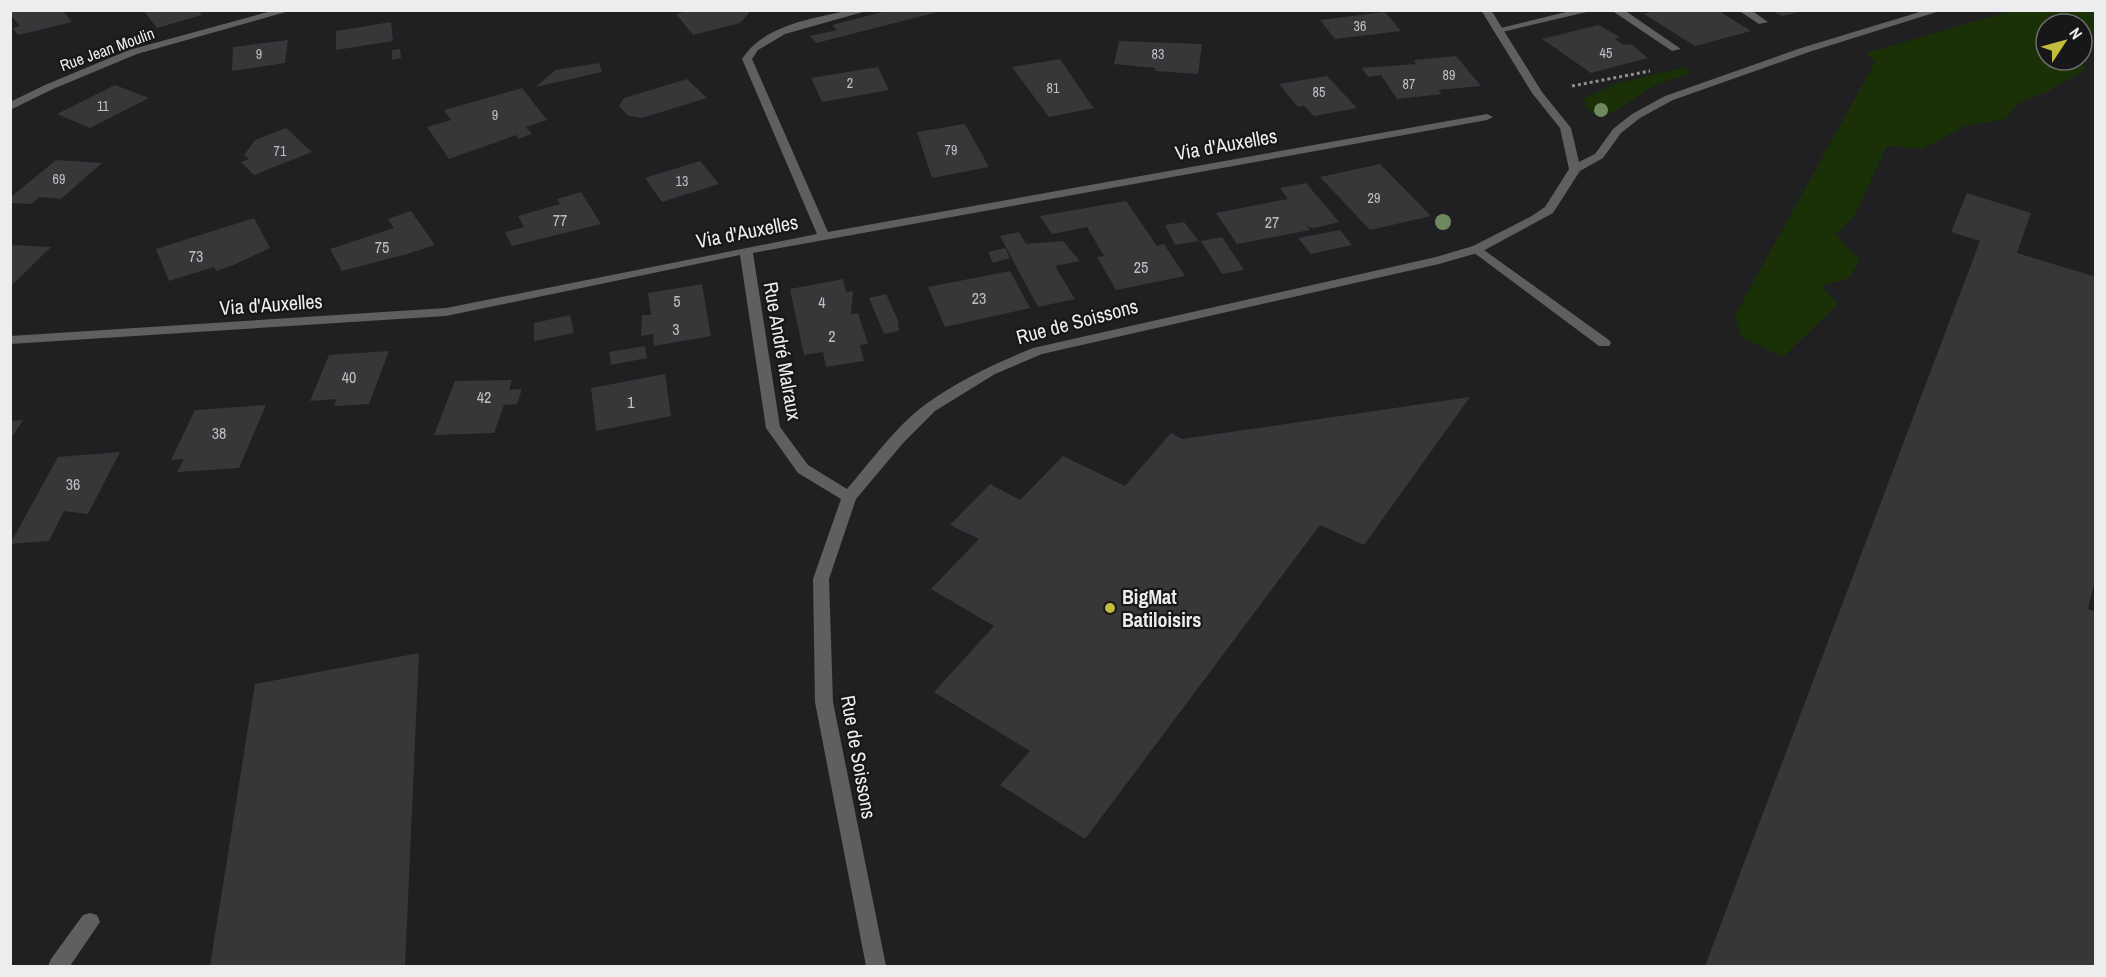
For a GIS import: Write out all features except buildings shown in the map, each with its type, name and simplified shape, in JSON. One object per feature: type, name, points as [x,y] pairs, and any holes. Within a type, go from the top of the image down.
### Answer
[{"type":"street","name":"Rue Jean Moulin","points":[[10,107],[49,87],[132,52],[261,13],[288,10]]},
{"type":"street","points":[[824,236],[747,59],[755,46],[777,33],[865,10]]},
{"type":"street","points":[[1486,10],[1538,93],[1565,128],[1575,169],[1599,156],[1617,131],[1630,121],[1669,98],[1805,50],[1938,10]]},
{"type":"street","points":[[1498,30],[1590,10]]},
{"type":"street","points":[[1616,10],[1676,49]]},
{"type":"street","points":[[1743,10],[1763,22]]},
{"type":"street","name":"Via d'Auxelles","points":[[10,340],[446,312],[746,250],[1487,117]]},
{"type":"street","name":"Rue de Soissons","points":[[876,966],[824,702],[821,579],[849,497],[899,438],[930,408],[990,371],[1038,351],[1108,333],[1439,260],[1477,249],[1549,210],[1575,169]]},
{"type":"street","points":[[1477,249],[1604,343]]},
{"type":"street","name":"Rue André Malraux","points":[[746,250],[773,428],[803,469],[849,497]]},
{"type":"street","points":[[58,966],[90,922]]},
{"type":"green space","points":[[2010,11],[2095,11],[2094,31],[2094,12],[2034,12],[2034,72],[2082,72],[2049,91],[2017,104],[2006,119],[1965,126],[1922,149],[1887,146],[1854,217],[1835,234],[1860,260],[1849,278],[1821,286],[1838,304],[1783,357],[1742,338],[1734,317],[1875,62],[1866,53]]},
{"type":"green space","points":[[1685,67],[1693,72],[1656,85],[1610,114],[1600,116],[1588,110],[1583,99],[1615,84]]},
{"type":"place","name":"BigMat Batiloisirs","points":[[1110,608]]}]
